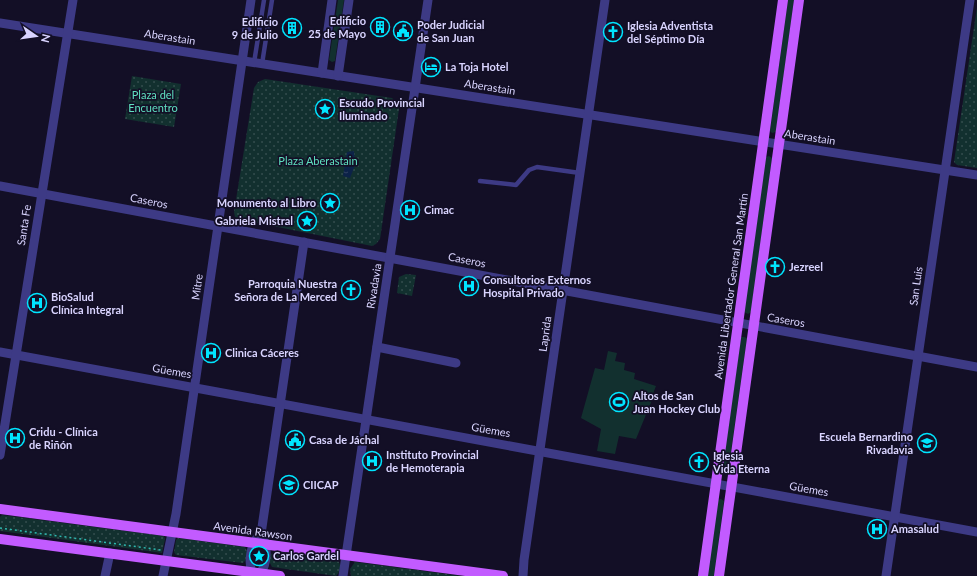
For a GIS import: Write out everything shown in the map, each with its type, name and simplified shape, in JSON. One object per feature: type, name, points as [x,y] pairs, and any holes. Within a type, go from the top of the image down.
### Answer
[{"type":"main road","name":"Avenida Libertador General San Martín","points":[[703,576],[783,0]]},
{"type":"main road","points":[[719,576],[799,0]]},
{"type":"main road","name":"Avenida Rawson","points":[[0,509],[503,576]]},
{"type":"main road","points":[[0,539],[280,576]]},
{"type":"street","name":"Santa Fe","points":[[0,455],[72,0]]},
{"type":"street","name":"Mitre","points":[[164,576],[194,388],[251,0]]},
{"type":"street","points":[[322,73],[332,0]]},
{"type":"street","points":[[338,76],[349,0]]},
{"type":"street","name":"Rivadavia","points":[[343,576],[428,0]]},
{"type":"street","name":"Laprida","points":[[523,576],[605,0]]},
{"type":"street","name":"San Luis","points":[[886,576],[970,0]]},
{"type":"street","name":"Aberastain","points":[[0,23],[977,175]]},
{"type":"street","name":"Caseros","points":[[0,186],[977,367]]},
{"type":"street","points":[[261,534],[266,544],[264,569],[256,573],[250,567],[254,543],[261,534],[304,242]]},
{"type":"street","points":[[377,347],[456,363]]},
{"type":"street","name":"Güemes","points":[[0,352],[977,532]]},
{"type":"street","points":[[105,576],[110,554]]},
{"type":"lane","points":[[258,63],[264,0]]},
{"type":"lane","points":[[258,63],[272,0]]},
{"type":"lane","points":[[480,181],[516,184],[529,170],[537,167],[580,173]]},
{"type":"path","points":[[0,528],[168,551]]},
{"type":"green space","points":[[338,0],[344,0],[335,61],[332,62],[329,60]]},
{"type":"green space","points":[[788,0],[794,0],[776,132],[772,133],[770,131]]},
{"type":"green space","points":[[977,7],[977,168],[957,165],[954,162]]},
{"type":"green space","name":"Plaza del Encuentro","points":[[132,76],[181,84],[174,127],[125,119]]},
{"type":"green space","name":"Plaza Aberastain","points":[[265,79],[392,98],[397,103],[399,109],[380,239],[376,244],[372,246],[238,219],[235,217],[234,212],[254,88],[258,82]]},
{"type":"green space","points":[[769,156],[772,158],[751,312],[748,314],[744,312],[766,157]]},
{"type":"green space","points":[[406,274],[416,275],[412,296],[397,293],[399,277]]},
{"type":"green space","points":[[741,337],[747,338],[728,473],[725,474],[722,472]]},
{"type":"green space","name":"Altos de San Juan Hockey Club","points":[[608,351],[617,353],[615,361],[625,363],[624,370],[635,373],[634,379],[656,386],[651,399],[652,400],[636,439],[619,436],[615,454],[597,451],[601,429],[581,418],[595,368],[604,370]]},
{"type":"green space","points":[[721,499],[724,501],[714,576],[707,576],[718,500]]},
{"type":"green space","points":[[2,515],[164,536],[165,539],[162,553],[0,531],[0,517]]},
{"type":"green space","points":[[178,538],[245,547],[247,551],[247,559],[243,563],[176,555],[174,552],[176,540]]},
{"type":"green space","points":[[275,551],[338,560],[340,570],[336,576],[272,567],[269,561],[270,555]]},
{"type":"green space","points":[[355,562],[461,576],[351,576],[350,569]]},
{"type":"water","points":[[354,151],[355,165],[350,178],[343,176],[347,152]]},
{"type":"place","name":"Edificio 25 de Mayo","points":[[380,27]]},
{"type":"place","name":"Edificio 9 de Julio","points":[[292,28]]},
{"type":"place","name":"Poder Judicial de San Juan","points":[[403,31]]},
{"type":"place","name":"Iglesia Adventista del Séptimo Día","points":[[613,32]]},
{"type":"place","name":"La Toja Hotel","points":[[431,67]]},
{"type":"place","name":"Escudo Provincial Iluminado","points":[[325,109]]},
{"type":"place","name":"Monumento al Libro","points":[[330,203]]},
{"type":"place","name":"Cimac","points":[[410,210]]},
{"type":"place","name":"Gabriela Mistral","points":[[307,221]]},
{"type":"place","name":"Jezreel","points":[[775,267]]},
{"type":"place","name":"Consultorios Externos Hospital Privado","points":[[469,286]]},
{"type":"place","name":"Parroquia Nuestra Señora de La Merced","points":[[351,290]]},
{"type":"place","name":"BioSalud Clínica Integral","points":[[37,303]]},
{"type":"place","name":"Clinica Cáceres","points":[[211,353]]},
{"type":"place","name":"Altos de San Juan Hockey Club","points":[[619,402]]},
{"type":"place","name":"Cridu - Clínica de Riñón","points":[[15,438]]},
{"type":"place","name":"Casa de Jáchal","points":[[295,440]]},
{"type":"place","name":"Escuela Bernardino Rivadavia","points":[[927,443]]},
{"type":"place","name":"Instituto Provincial de Hemoterapia","points":[[372,461]]},
{"type":"place","name":"Iglesia Vida Eterna","points":[[699,462]]},
{"type":"place","name":"CIICAP","points":[[289,485]]},
{"type":"place","name":"Amasalud","points":[[877,529]]},
{"type":"place","name":"Carlos Gardel","points":[[259,556]]}]
